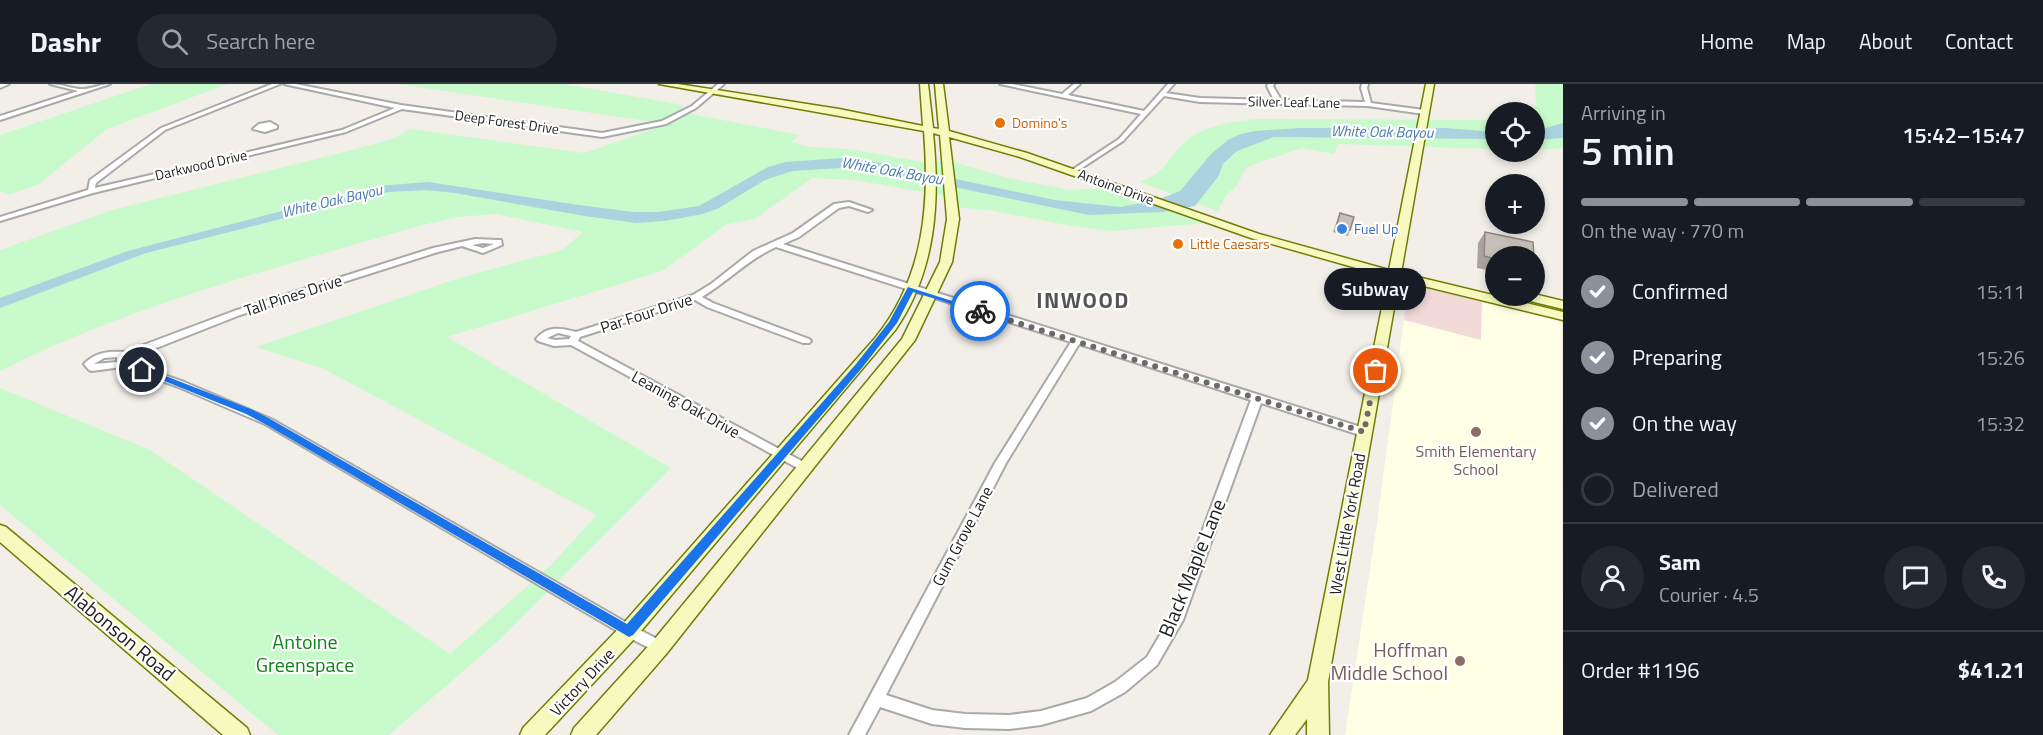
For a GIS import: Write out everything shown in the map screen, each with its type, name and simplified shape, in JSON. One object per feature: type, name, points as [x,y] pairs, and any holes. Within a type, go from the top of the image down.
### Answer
[{"type":"main road","name":"Antoine Drive","points":[[663,84],[716,87]]},
{"type":"main road","name":"Antoine Drive","points":[[702,84],[944,130],[1144,187],[1395,270],[1485,287]]},
{"type":"main road","name":"West Little York Road","points":[[1318,732],[1318,682],[1430,84]]},
{"type":"main road","points":[[582,735],[660,647],[908,340],[946,262],[953,219],[939,85],[925,85]]},
{"type":"main road","name":"Victory Drive","points":[[531,735],[629,631],[859,366],[893,323],[924,257],[932,219],[931,165],[925,85]]},
{"type":"main road","name":"Antoine Drive","points":[[1078,168],[1129,191],[1256,237],[1485,291]]},
{"type":"main road","points":[[932,219],[953,219]]},
{"type":"main road","name":"Antoine Drive","points":[[1545,303],[1563,305]]},
{"type":"main road","name":"Antoine Drive","points":[[1537,306],[1563,316]]},
{"type":"main road","name":"Alabonson Road","points":[[0,532],[239,735]]},
{"type":"main road","name":"West Little York Road","points":[[1281,735],[1296,718],[1318,682]]},
{"type":"main road","points":[[1296,718],[1318,732]]},
{"type":"street","points":[[0,86],[6,84]]},
{"type":"street","points":[[52,84],[84,92]]},
{"type":"street","points":[[0,118],[107,84]]},
{"type":"street","points":[[91,191],[93,182],[157,132],[278,84]]},
{"type":"street","name":"Deep Forest Drive","points":[[287,84],[401,107],[602,135],[664,123],[694,107],[716,87]]},
{"type":"street","points":[[1003,84],[1146,113]]},
{"type":"street","points":[[1064,96],[1077,84]]},
{"type":"street","points":[[1078,168],[1121,140],[1171,84]]},
{"type":"street","points":[[1271,84],[1278,101]]},
{"type":"street","points":[[1365,84],[1368,104]]},
{"type":"street","name":"Silver Leaf Lane","points":[[1163,94],[1200,100],[1368,104],[1423,117]]},
{"type":"street","name":"Darkwood Drive","points":[[0,219],[91,191],[353,129],[401,107]]},
{"type":"street","points":[[268,130],[282,146]]},
{"type":"street","name":"Par Four Drive","points":[[575,338],[696,297],[756,253],[808,227],[837,206],[849,204],[868,210]]},
{"type":"street","name":"Tall Pines Drive","points":[[463,244],[413,257],[237,314],[124,359],[269,422],[660,647]]},
{"type":"street","points":[[775,244],[1076,342],[1364,432]]},
{"type":"street","points":[[696,297],[710,305],[806,341]]},
{"type":"street","name":"Leaning Oak Drive","points":[[575,338],[805,468]]},
{"type":"street","name":"Gum Grove Lane","points":[[857,735],[1001,463],[1076,342]]},
{"type":"street","name":"Black Maple Lane","points":[[876,699],[932,717],[965,721],[1009,722],[1041,718],[1091,704],[1120,687],[1152,661],[1176,620],[1257,399]]},
{"type":"shaded area","points":[[1414,285],[1482,302],[1481,341],[1404,320],[1409,288]]},
{"type":"shaded area","points":[[1482,302],[1485,303],[1485,306],[1498,306],[1561,322],[1563,735],[1345,735],[1377,523],[1404,320],[1481,340]]},
{"type":"green space","points":[[151,84],[228,84],[107,129],[39,184],[8,195],[0,191],[0,135]]},
{"type":"green space","name":"Antoine Greenspace","points":[[398,84],[564,84],[683,105],[681,110],[696,115],[800,135],[791,142],[810,147],[849,149],[923,162],[953,162],[1008,178],[1070,190],[1113,187],[1206,223],[1112,231],[957,207],[956,198],[855,180],[812,178],[755,219],[727,224],[662,271],[447,337],[671,468],[497,642],[389,735],[278,735],[0,505],[0,388],[150,450],[450,654],[550,566],[597,515],[322,368],[256,347],[456,279],[562,250],[583,232],[496,214],[458,217],[422,225],[155,306],[50,347],[0,371],[0,250],[112,210],[352,150],[392,139],[411,129],[584,153],[660,127],[653,122]]},
{"type":"green space","points":[[1535,84],[1563,84],[1563,148],[1545,149],[1545,102],[1536,102]]},
{"type":"green space","points":[[1256,119],[1485,120],[1485,149],[1338,144],[1334,154],[1302,148],[1247,167],[1233,191],[1229,191],[1219,208],[1220,212],[1140,182],[1162,169],[1192,136],[1209,128]]},
{"type":"water","points":[[1563,123],[1563,138],[1545,139],[1545,128]]},
{"type":"water","name":"White Oak Bayou","points":[[1299,128],[1446,128],[1485,131],[1485,139],[1274,137],[1237,151],[1223,164],[1218,177],[1195,206],[1162,212],[1089,215],[857,167],[792,171],[765,180],[719,208],[703,214],[636,223],[455,193],[426,190],[388,192],[146,253],[0,308],[0,298],[128,251],[378,186],[428,182],[579,205],[633,212],[658,212],[699,206],[768,167],[786,162],[842,158],[871,161],[1055,200],[1120,207],[1157,200],[1180,191],[1211,154],[1228,140],[1255,131]]},
{"type":"building","points":[[1340,213],[1354,217],[1350,230],[1336,227]]},
{"type":"building","points":[[1485,232],[1485,234],[1533,242],[1533,246],[1485,246],[1484,256]]},
{"type":"way so far","points":[[980,311],[1364,432],[1376,371]]},
{"type":"place","name":"Domino's","points":[[1000,123]]},
{"type":"place","name":"Fuel Up","points":[[1342,229]]},
{"type":"place","name":"Little Caesars","points":[[1178,244]]},
{"type":"place","name":"Subway","points":[[1376,371]]},
{"type":"place","name":"Smith Elementary School","points":[[1476,432]]},
{"type":"place","name":"Hoffman Middle School","points":[[1460,661]]},
{"type":"district","name":"INWOOD","points":[[1083,300]]},
{"type":"route","points":[[142,370],[269,422],[629,631],[859,366],[893,323],[911,288],[980,311]]}]
